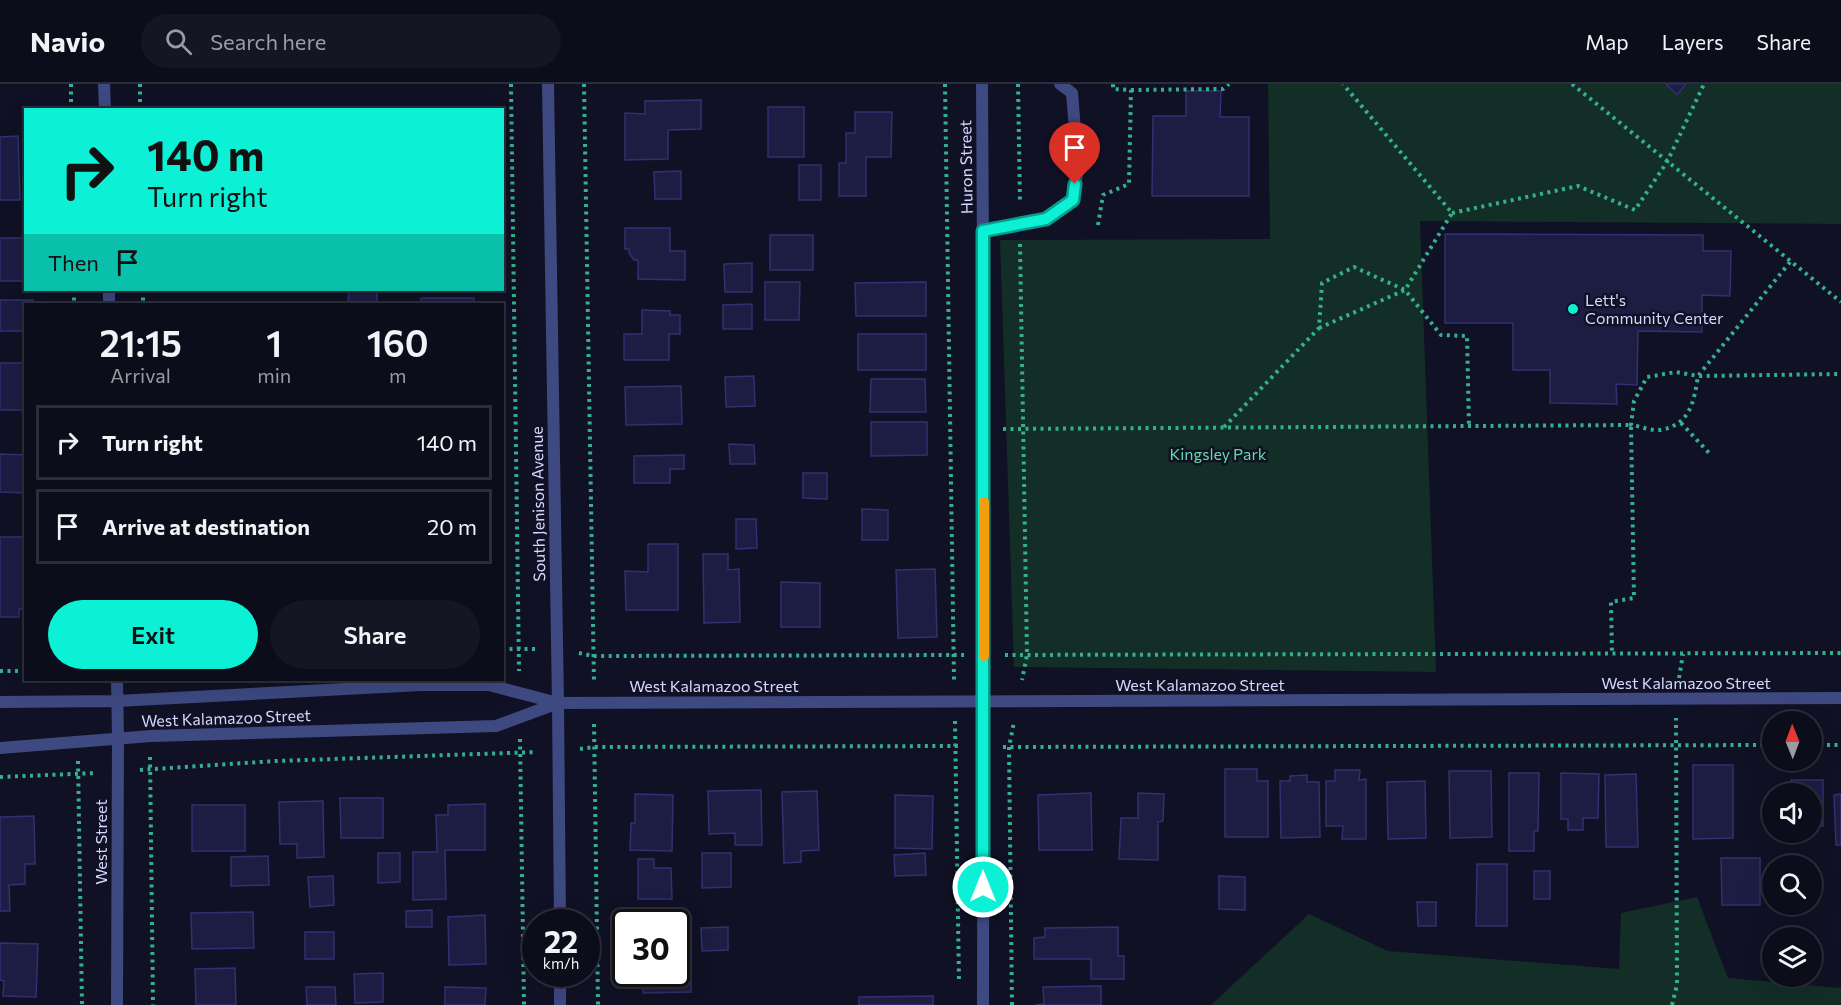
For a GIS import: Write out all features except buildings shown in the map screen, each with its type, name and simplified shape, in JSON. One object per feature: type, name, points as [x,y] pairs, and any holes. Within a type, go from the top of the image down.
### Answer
[{"type":"street","points":[[104,84],[105,108]]},
{"type":"street","name":"South Jenison Avenue","points":[[548,84],[560,909]]},
{"type":"street","name":"Huron Street","points":[[981,84],[983,1005]]},
{"type":"street","points":[[983,231],[1046,219],[1073,200],[1078,168],[1072,93],[1060,84]]},
{"type":"street","name":"West Street","points":[[117,681],[117,1005]]},
{"type":"street","name":"West Kalamazoo Street","points":[[0,702],[117,701],[421,685],[489,685],[558,703],[1841,699]]},
{"type":"street","name":"West Kalamazoo Street","points":[[0,747],[151,736],[496,726],[558,703]]},
{"type":"street","points":[[560,987],[560,1005]]},
{"type":"path","points":[[71,84],[71,108]]},
{"type":"path","points":[[140,84],[140,108]]},
{"type":"path","points":[[511,84],[520,693]]},
{"type":"path","points":[[584,84],[597,1005]]},
{"type":"path","points":[[945,84],[959,993]]},
{"type":"path","points":[[1012,1005],[1009,747],[1027,655],[1018,84]]},
{"type":"path","points":[[1113,84],[1113,89],[1131,90],[1223,89],[1229,84]]},
{"type":"path","points":[[1343,84],[1452,213]]},
{"type":"path","points":[[1572,84],[1841,302]]},
{"type":"path","points":[[1223,427],[1319,328],[1405,290],[1452,213],[1578,186],[1635,210],[1667,162],[1704,84]]},
{"type":"path","points":[[1098,225],[1103,195],[1129,184],[1131,90]]},
{"type":"path","points":[[1002,429],[1631,425],[1658,430],[1681,423],[1693,403],[1698,376],[1790,262]]},
{"type":"path","points":[[1319,328],[1322,283],[1354,267],[1405,290],[1441,335],[1467,336],[1469,426]]},
{"type":"path","points":[[1612,654],[1611,602],[1634,598],[1631,425],[1634,401],[1647,377],[1676,372],[1698,376],[1841,374]]},
{"type":"path","points":[[1681,423],[1712,455]]},
{"type":"path","points":[[504,649],[557,650],[593,656],[1841,653]]},
{"type":"path","points":[[1672,1005],[1677,985],[1676,699],[1683,654]]},
{"type":"path","points":[[0,671],[24,670]]},
{"type":"path","points":[[520,717],[524,1005]]},
{"type":"path","points":[[151,736],[153,1005]]},
{"type":"path","points":[[78,741],[82,1005]]},
{"type":"path","points":[[0,777],[276,761],[558,752],[594,747],[1762,745]]},
{"type":"path","points":[[1822,745],[1841,745]]},
{"type":"green space","name":"Kingsley Park","points":[[1268,84],[1841,84],[1841,224],[1420,221],[1436,672],[1014,667],[1000,240],[1270,239]]},
{"type":"green space","points":[[1697,897],[1728,978],[1762,981],[1762,987],[1841,988],[1841,1005],[1211,1005],[1309,914],[1388,951],[1619,969],[1621,913]]},
{"type":"slow traffic","points":[[984,502],[984,656]]},
{"type":"place","name":"Lett's Community Center","points":[[1573,309]]},
{"type":"route","points":[[983,887],[983,231],[1046,219],[1073,200],[1075,184]]}]
